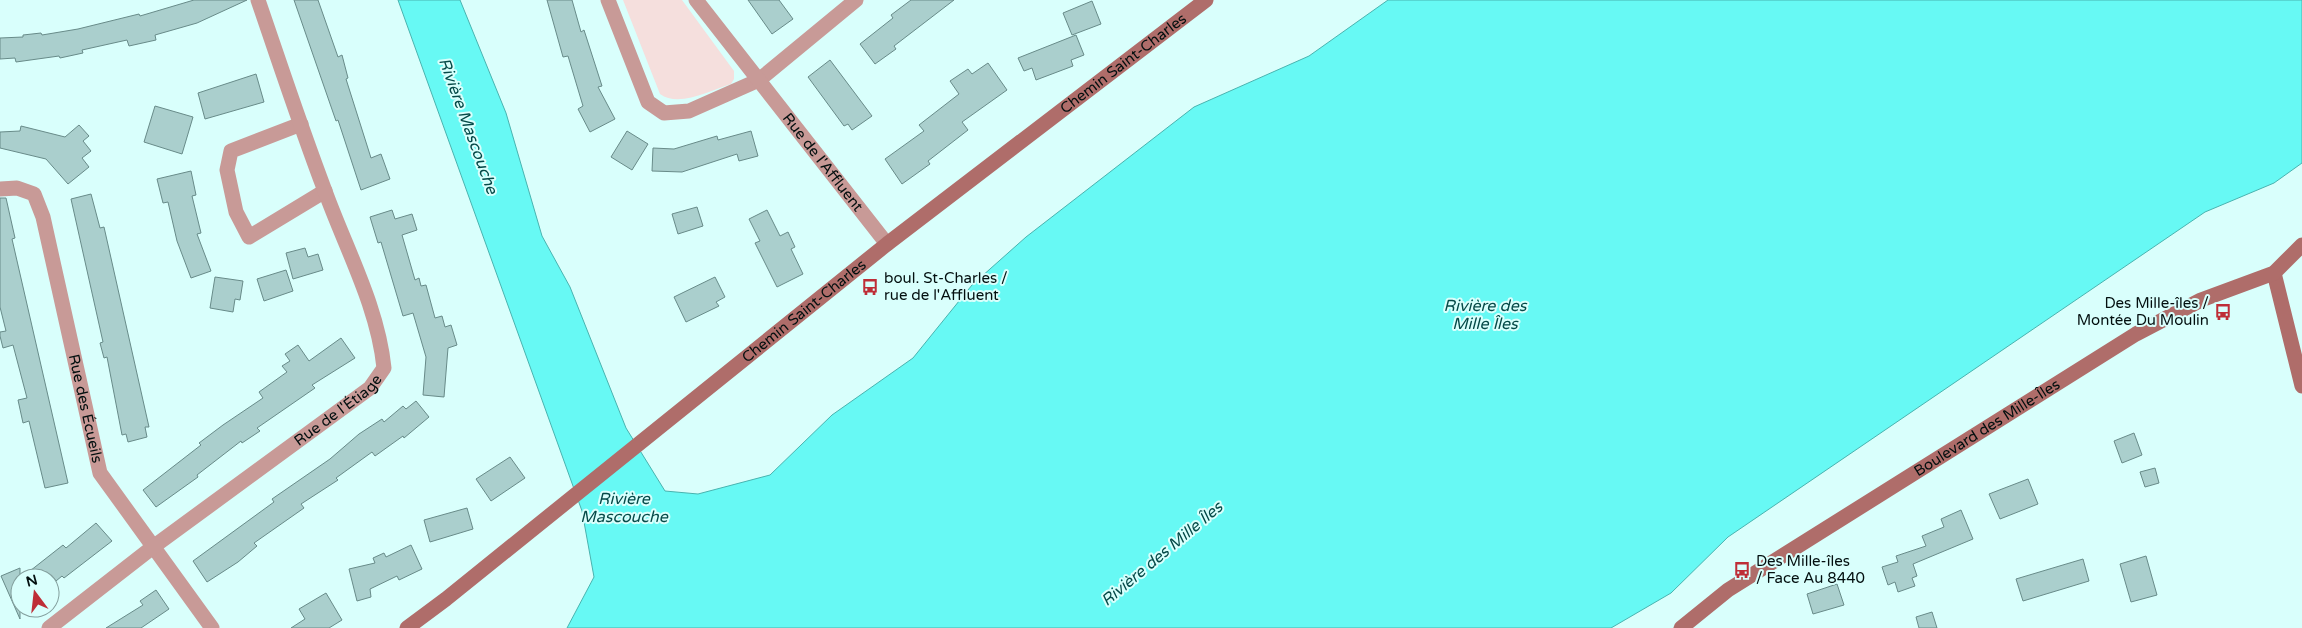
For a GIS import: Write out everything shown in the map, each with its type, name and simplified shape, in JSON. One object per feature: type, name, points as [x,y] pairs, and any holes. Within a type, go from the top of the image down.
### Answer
[{"type":"main road","name":"Chemin Saint-Charles","points":[[407,628],[888,244],[1206,0]]},
{"type":"main road","name":"Boulevard des Mille-Îles","points":[[1681,628],[1728,590],[2136,334],[2201,300],[2274,273],[2302,245]]},
{"type":"main road","points":[[2274,273],[2302,386]]},
{"type":"street","name":"Rue de l'Étiage","points":[[49,628],[153,547],[370,388],[384,368],[382,349],[367,300],[324,191],[258,0]]},
{"type":"street","points":[[608,0],[648,102],[664,113],[689,110],[758,80],[856,0]]},
{"type":"street","name":"Rue de l'Affluent","points":[[696,0],[888,244]]},
{"type":"street","points":[[301,124],[231,151],[227,170],[236,212],[249,237],[324,191]]},
{"type":"street","name":"Rue des Écueils","points":[[0,189],[17,188],[34,194],[43,217],[100,473],[212,628]]},
{"type":"shaded area","points":[[623,0],[682,0],[734,71],[734,79],[731,84],[686,99],[668,98],[660,94]]},
{"type":"water","name":"Rivière des Mille Îles","points":[[398,0],[460,0],[506,113],[542,236],[570,287],[626,428],[665,491],[698,494],[770,475],[832,415],[913,358],[972,285],[1026,237],[1194,107],[1309,56],[1388,0],[2302,0],[2302,163],[2274,183],[2205,212],[1728,537],[1671,593],[1611,628],[567,628],[594,577],[582,511]]},
{"type":"building","points":[[194,0],[247,0],[197,23],[155,35],[156,40],[129,46],[127,40],[82,50],[83,53],[60,58],[59,56],[16,62],[15,58],[0,59],[0,38],[23,37],[23,35],[41,33],[42,35],[78,29],[139,14],[140,16]]},
{"type":"building","points":[[294,0],[318,0],[338,57],[342,55],[348,78],[346,79],[371,158],[381,154],[390,179],[361,190],[338,120],[336,121]]},
{"type":"building","points":[[547,0],[572,0],[581,32],[584,30],[602,86],[598,87],[615,119],[590,132],[578,109],[583,106],[568,56],[563,57]]},
{"type":"building","points":[[748,0],[779,0],[793,19],[772,34]]},
{"type":"building","points":[[911,0],[954,0],[894,46],[896,49],[875,64],[860,44],[893,18],[891,15]]},
{"type":"building","points":[[1092,1],[1101,24],[1072,35],[1063,13]]},
{"type":"building","points":[[1076,35],[1084,55],[1071,60],[1073,66],[1036,80],[1032,68],[1024,71],[1018,58]]},
{"type":"building","points":[[830,60],[872,116],[852,130],[848,124],[844,126],[808,77]]},
{"type":"building","points":[[988,63],[1007,90],[962,122],[968,130],[928,161],[930,164],[902,184],[885,159],[924,131],[919,125],[959,94],[950,81],[968,69],[972,74]]},
{"type":"building","points":[[256,74],[264,102],[205,119],[198,93]]},
{"type":"building","points":[[155,106],[193,117],[182,154],[144,142]]},
{"type":"building","points":[[79,125],[89,136],[83,141],[91,151],[82,158],[89,167],[68,184],[46,159],[0,148],[0,132],[20,131],[21,126],[65,137]]},
{"type":"building","points":[[627,131],[648,144],[632,170],[611,157]]},
{"type":"building","points":[[751,131],[758,156],[739,161],[737,154],[682,172],[652,171],[653,148],[674,149],[717,136],[718,140]]},
{"type":"building","points":[[191,171],[196,195],[192,196],[201,233],[197,234],[211,271],[191,278],[177,241],[168,202],[163,203],[157,179]]},
{"type":"building","points":[[91,194],[100,228],[104,227],[149,427],[145,427],[147,437],[128,442],[126,434],[122,435],[107,357],[104,358],[100,343],[103,342],[71,199]]},
{"type":"building","points":[[0,198],[6,198],[15,238],[12,239],[68,483],[45,488],[29,421],[23,423],[18,400],[27,398],[13,345],[3,348],[0,336],[0,332],[6,331],[0,307]]},
{"type":"building","points":[[697,207],[703,226],[678,234],[672,214]]},
{"type":"building","points":[[392,210],[395,219],[412,214],[417,230],[402,235],[415,280],[419,278],[421,286],[426,285],[435,318],[442,316],[445,327],[451,325],[457,345],[448,348],[444,397],[423,395],[426,357],[413,313],[403,316],[381,242],[378,243],[370,217]]},
{"type":"building","points":[[767,210],[780,236],[788,232],[795,247],[791,249],[803,274],[777,287],[755,243],[760,241],[749,219]]},
{"type":"building","points":[[305,248],[308,257],[318,254],[323,270],[293,279],[286,253]]},
{"type":"building","points":[[286,270],[293,291],[264,301],[257,279]]},
{"type":"building","points":[[215,277],[243,281],[240,300],[235,299],[233,312],[210,308]]},
{"type":"building","points":[[715,277],[725,297],[716,302],[719,306],[686,322],[674,297]]},
{"type":"building","points":[[341,338],[355,358],[312,385],[315,388],[257,428],[260,431],[242,443],[241,441],[197,475],[198,477],[156,507],[143,490],[201,445],[199,443],[263,398],[259,392],[287,372],[282,366],[290,361],[285,354],[298,345],[309,361]]},
{"type":"building","points":[[416,401],[429,417],[404,438],[403,436],[375,456],[372,452],[336,478],[338,480],[301,504],[304,508],[254,543],[257,546],[238,562],[207,582],[193,561],[274,502],[272,499],[330,459],[359,434],[382,419],[384,422],[403,406],[406,409]]},
{"type":"building","points":[[2134,433],[2142,455],[2122,463],[2114,441]]},
{"type":"building","points":[[510,457],[525,478],[491,501],[476,479]]},
{"type":"building","points":[[2155,468],[2159,483],[2145,487],[2140,472]]},
{"type":"building","points":[[2028,479],[2038,504],[2000,519],[1989,494]]},
{"type":"building","points":[[467,508],[473,529],[430,542],[424,520]]},
{"type":"building","points":[[1961,510],[1973,539],[1913,564],[1917,576],[1912,578],[1915,586],[1898,592],[1895,582],[1888,585],[1882,567],[1898,562],[1896,556],[1926,546],[1922,536],[1944,527],[1941,519]]},
{"type":"building","points":[[96,523],[112,541],[64,578],[62,576],[60,578],[60,568],[34,568],[63,545],[66,548]]},
{"type":"building","points":[[411,545],[422,569],[399,580],[397,576],[370,589],[371,597],[357,601],[349,569],[375,563],[373,558],[384,553],[386,557]]},
{"type":"building","points":[[2146,556],[2157,595],[2131,602],[2120,564]]},
{"type":"building","points":[[2083,559],[2089,581],[2023,601],[2016,579]]},
{"type":"building","points":[[10,572],[10,596],[1,576]]},
{"type":"building","points":[[1837,584],[1844,605],[1813,614],[1807,594]]},
{"type":"building","points":[[156,590],[169,609],[141,628],[106,628],[143,605],[140,601]]},
{"type":"building","points":[[326,593],[342,620],[329,628],[291,628],[305,619],[299,609]]},
{"type":"building","points":[[1932,612],[1937,628],[1919,628],[1916,617]]},
{"type":"place","name":"boul. St-Charles / rue de l'Affluent","points":[[870,287]]},
{"type":"place","name":"Des Mille-îles / Montée Du Moulin","points":[[2223,312]]},
{"type":"place","name":"Des Mille-îles / Face Au 8440","points":[[1742,570]]},
{"type":"water label","name":"Rivière Mascouche","points":[[468,126]]},
{"type":"water label","name":"Rivière Mascouche","points":[[624,508]]}]
